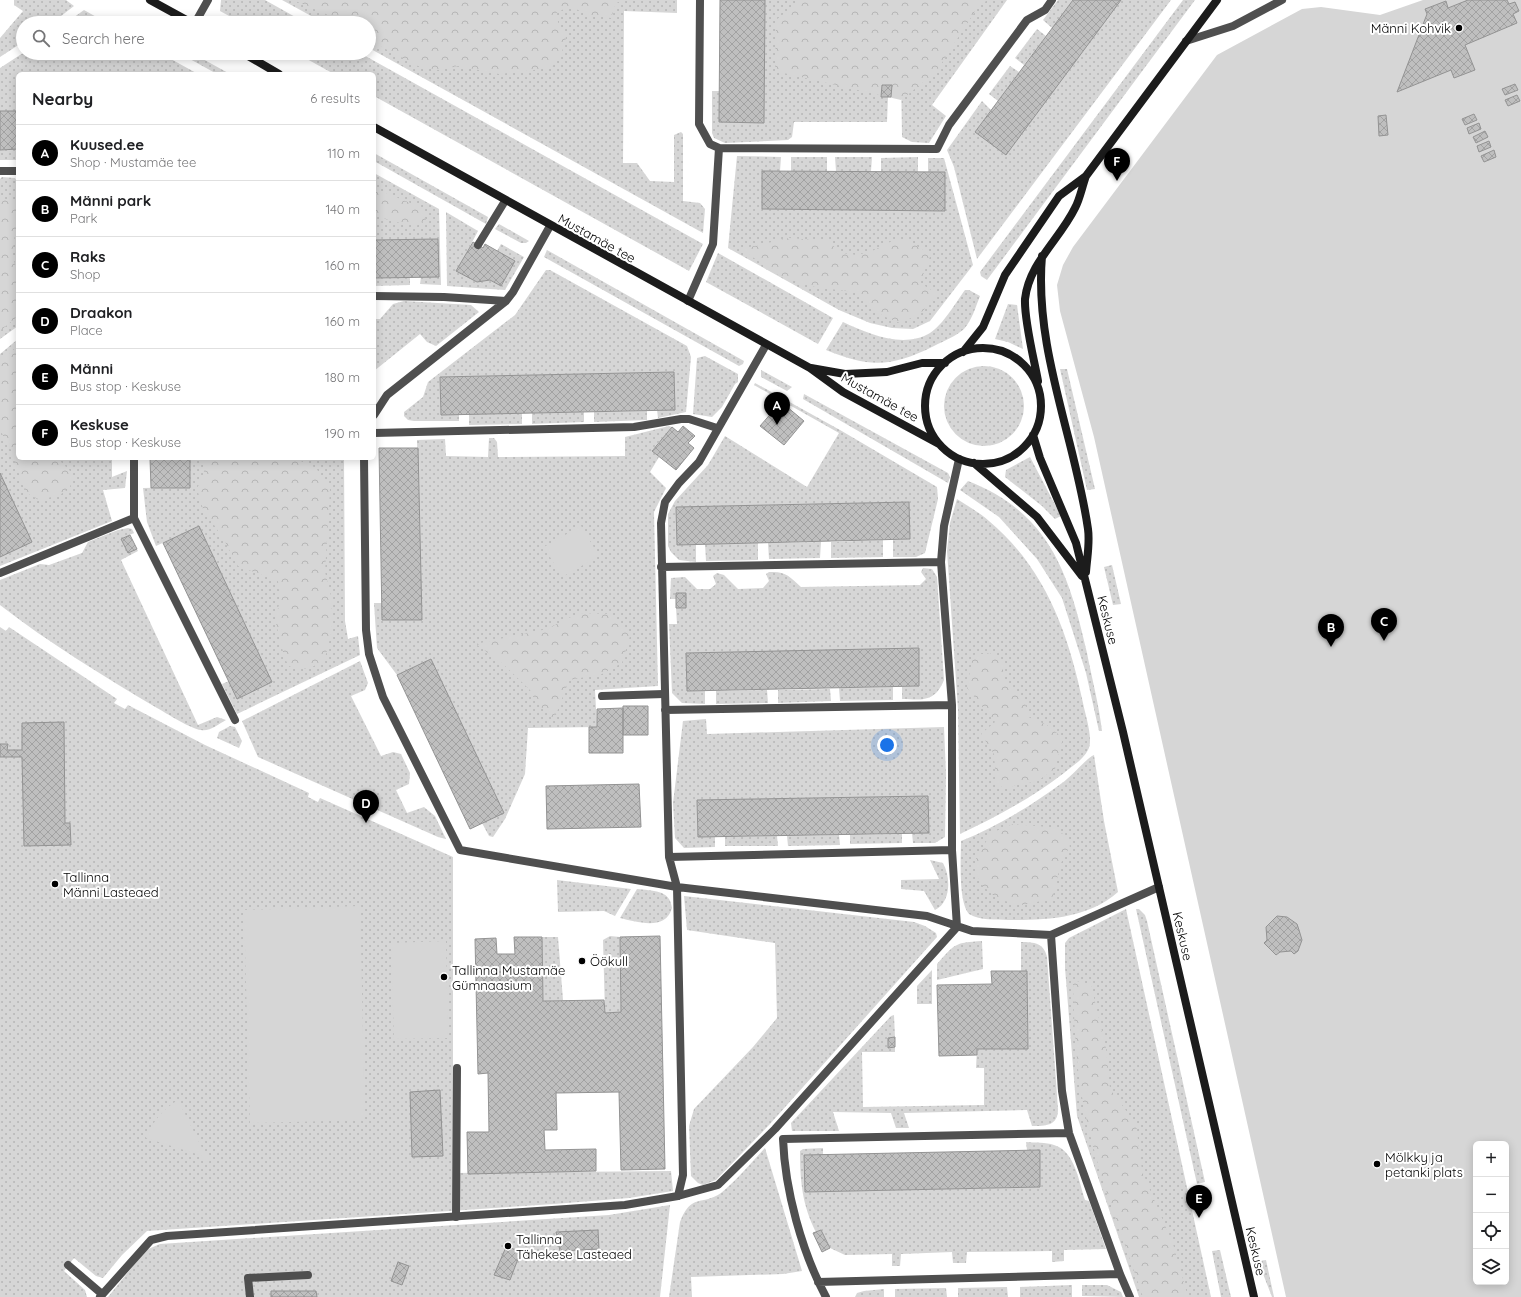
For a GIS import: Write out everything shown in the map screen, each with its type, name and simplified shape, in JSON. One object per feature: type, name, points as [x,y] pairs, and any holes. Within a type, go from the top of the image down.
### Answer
[{"type":"main road","points":[[150,0],[181,16]]},
{"type":"main road","points":[[963,352],[983,327],[1005,275],[1059,196],[1086,176],[1217,0]]},
{"type":"main road","points":[[255,60],[276,72]]},
{"type":"main road","name":"Mustamäe tee","points":[[376,128],[550,226],[810,368],[842,392],[939,444]]},
{"type":"main road","points":[[1040,392],[1032,374],[1019,360],[1001,351],[982,348],[963,352],[945,363],[933,377],[927,393],[926,405],[930,428],[939,444],[959,459],[974,463],[991,464],[1008,459],[1022,449],[1033,435],[1039,422],[1042,407],[1040,392],[1028,327],[1025,299],[1032,276],[1042,256],[1075,208],[1086,176]]},
{"type":"main road","name":"Keskuse","points":[[1042,256],[1040,300],[1045,334],[1088,531],[1085,581]]},
{"type":"main road","name":"Mustamäe tee","points":[[810,368],[845,374],[887,372],[922,363],[945,363]]},
{"type":"main road","name":"Keskuse","points":[[1033,435],[1040,458],[1076,544],[1159,887],[1254,1297]]},
{"type":"main road","name":"Keskuse","points":[[974,463],[1037,517],[1085,581]]},
{"type":"street","points":[[198,16],[208,0]]},
{"type":"street","points":[[700,0],[699,124],[710,144],[719,148],[937,149],[950,125],[1027,20],[1045,10],[1052,0]]},
{"type":"street","points":[[1186,42],[1233,26],[1282,0]]},
{"type":"street","points":[[688,301],[713,244],[719,148]]},
{"type":"street","points":[[0,171],[16,171]]},
{"type":"street","points":[[478,245],[505,201]]},
{"type":"street","points":[[376,412],[387,394],[506,301],[513,292],[550,226]]},
{"type":"street","points":[[376,296],[444,296],[506,301]]},
{"type":"street","points":[[678,1196],[683,1175],[677,887],[669,857],[661,567],[662,523],[665,502],[679,483],[699,462],[717,428],[766,345]]},
{"type":"street","points":[[376,432],[634,427],[681,419],[689,419],[717,428]]},
{"type":"street","points":[[68,1265],[101,1296],[151,1240],[167,1236],[625,1205],[678,1196],[718,1185],[775,1129],[957,927],[952,850],[952,704],[941,562],[944,526],[959,459]]},
{"type":"street","points":[[134,460],[134,518],[235,720]]},
{"type":"street","points":[[364,460],[366,630],[369,654],[384,697],[460,850],[677,887],[927,916],[972,931],[1051,935],[1159,887]]},
{"type":"street","points":[[0,573],[134,518]]},
{"type":"street","points":[[661,567],[941,562]]},
{"type":"street","points":[[602,696],[664,694]]},
{"type":"street","points":[[665,710],[952,704]]},
{"type":"street","points":[[669,857],[952,850]]},
{"type":"street","points":[[1051,935],[1062,1091],[1069,1133],[1120,1274],[1130,1297]]},
{"type":"street","points":[[456,1217],[458,1184],[457,1068]]},
{"type":"street","points":[[775,1129],[783,1139],[792,1208],[818,1282],[826,1297]]},
{"type":"street","points":[[783,1139],[1069,1133]]},
{"type":"street","points":[[818,1282],[1120,1274]]},
{"type":"street","points":[[250,1297],[248,1278],[308,1275]]},
{"type":"green space","points":[[14,0],[66,0],[74,6],[61,16],[19,16],[23,11],[14,5]]},
{"type":"green space","points":[[221,0],[265,0],[294,16],[229,16],[220,11]]},
{"type":"green space","points":[[282,0],[677,0],[677,13],[624,11],[623,163],[637,163],[650,181],[674,182],[674,135],[681,132],[683,134],[683,201],[700,203],[705,209],[703,233],[376,52],[376,16],[311,16]]},
{"type":"green space","points":[[293,0],[624,0],[616,3],[611,18],[588,15],[570,6],[556,13],[559,26],[566,38],[561,55],[551,68],[499,74],[458,66],[438,70],[418,66],[376,44],[376,16],[331,16]]},
{"type":"green space","points":[[765,0],[1007,0],[932,105],[946,116],[929,143],[912,142],[902,137],[901,71],[882,85],[881,97],[888,97],[887,122],[794,122],[792,137],[788,140],[725,143],[714,138],[712,133],[712,91],[720,91],[764,122]]},
{"type":"green space","points":[[801,0],[988,0],[979,5],[936,72],[901,100],[775,71],[776,20]]},
{"type":"green space","points":[[1058,0],[1073,0],[1052,28],[1043,20]]},
{"type":"green space","points":[[1121,0],[1171,0],[977,259],[954,167],[947,150],[982,101],[991,110],[975,132]]},
{"type":"green space","points":[[1183,0],[1195,0],[987,280],[981,276],[980,272]]},
{"type":"green space","points":[[1423,0],[1521,0],[1521,1297],[1286,1297],[1094,437],[1060,311],[1057,285],[1063,265],[1073,247],[1217,55],[1302,9],[1321,7],[1380,15]]},
{"type":"green space","points":[[84,10],[95,16],[76,16]]},
{"type":"green space","points":[[16,19],[16,47],[0,57],[0,38]]},
{"type":"green space","points":[[1037,29],[1046,36],[1024,65],[1015,58]]},
{"type":"green space","points":[[16,58],[16,60],[173,60],[194,72],[16,72],[16,111],[0,111],[0,68]]},
{"type":"green space","points":[[192,60],[205,60],[226,72],[213,72]]},
{"type":"green space","points":[[309,60],[373,60],[703,244],[689,271],[376,97],[376,72],[330,72]]},
{"type":"green space","points":[[1010,66],[1019,72],[998,101],[989,94]]},
{"type":"green space","points":[[16,149],[16,160],[0,160],[0,150]]},
{"type":"green space","points":[[376,154],[488,217],[486,224],[376,162]]},
{"type":"green space","points":[[737,156],[781,157],[780,171],[762,171],[762,209],[945,211],[945,172],[928,172],[928,158],[944,158],[973,265],[930,321],[913,329],[892,328],[870,323],[839,310],[728,248]]},
{"type":"green space","points":[[791,157],[827,157],[827,171],[791,171]]},
{"type":"green space","points":[[835,157],[872,157],[871,171],[836,171]]},
{"type":"green space","points":[[918,157],[918,172],[881,171],[881,158]]},
{"type":"green space","points":[[376,174],[439,209],[441,285],[420,284],[421,277],[439,276],[438,239],[376,240]]},
{"type":"green space","points":[[2,177],[15,178],[16,180],[16,327],[0,339],[0,179]]},
{"type":"green space","points":[[376,189],[420,207],[426,220],[416,226],[391,221],[376,216]]},
{"type":"green space","points":[[0,199],[16,200],[16,233],[12,254],[16,267],[16,318],[0,331]]},
{"type":"green space","points":[[446,212],[478,231],[457,271],[477,282],[490,280],[501,286],[515,261],[497,251],[501,244],[524,257],[505,290],[447,286]]},
{"type":"green space","points":[[499,224],[529,241],[526,243],[521,243],[495,229]]},
{"type":"green space","points":[[789,238],[827,241],[842,253],[857,255],[872,251],[892,241],[906,240],[931,254],[920,283],[938,294],[920,314],[900,323],[883,316],[854,292],[815,287],[781,277],[741,249]]},
{"type":"green space","points":[[547,250],[744,361],[743,364],[739,366],[544,257]]},
{"type":"green space","points":[[718,253],[833,318],[818,344],[706,282]]},
{"type":"green space","points":[[546,270],[550,270],[687,346],[691,357],[686,412],[658,418],[657,410],[675,410],[674,372],[440,377],[441,415],[459,414],[459,421],[408,420],[404,416],[404,412],[423,397],[428,382],[515,315]]},
{"type":"green space","points":[[410,277],[410,285],[376,286],[376,278]]},
{"type":"green space","points":[[965,290],[969,290],[980,296],[974,313],[967,325],[954,336],[919,353],[906,358],[881,363],[856,360],[826,350],[843,322],[886,338],[909,340],[920,338],[930,333],[940,325]]},
{"type":"green space","points":[[404,301],[471,305],[479,312],[436,346],[427,342],[420,334],[376,369],[376,319],[380,319],[393,304]]},
{"type":"green space","points":[[1008,304],[1017,305],[1023,349],[1008,342],[995,339]]},
{"type":"green space","points":[[16,341],[16,460],[112,460],[112,477],[127,471],[125,488],[103,490],[112,521],[0,566],[0,354]]},
{"type":"green space","points":[[16,348],[16,460],[59,460],[73,474],[70,487],[60,495],[39,500],[25,492],[11,450],[0,430],[0,361]]},
{"type":"green space","points":[[705,356],[738,374],[738,382],[735,384],[722,407],[712,417],[693,414],[697,358]]},
{"type":"green space","points":[[984,366],[999,369],[1012,378],[1021,391],[1024,406],[1021,421],[1012,434],[999,443],[984,446],[969,443],[956,434],[947,421],[944,406],[947,391],[956,378],[969,369]]},
{"type":"green space","points":[[1060,369],[1067,369],[1095,489],[1087,490]]},
{"type":"green space","points":[[761,370],[792,387],[787,391],[761,377]]},
{"type":"green space","points":[[755,383],[840,430],[937,487],[938,499],[925,553],[916,557],[893,557],[893,540],[910,539],[909,502],[676,507],[677,545],[696,545],[696,562],[679,560],[671,552],[668,546],[668,514],[675,501],[708,465],[725,436],[807,487],[839,433],[754,385]]},
{"type":"green space","points":[[804,394],[948,473],[950,477],[948,483],[803,399]]},
{"type":"green space","points":[[647,411],[647,420],[594,422],[594,412]]},
{"type":"green space","points":[[584,412],[584,422],[532,424],[532,413]]},
{"type":"green space","points":[[522,413],[522,424],[469,425],[469,414]]},
{"type":"green space","points":[[669,426],[672,427],[652,450],[659,457],[650,472],[666,488],[654,512],[658,686],[595,690],[597,727],[528,728],[525,774],[505,819],[493,837],[489,836],[482,823],[431,659],[397,675],[377,648],[374,603],[382,603],[382,620],[422,620],[417,440],[445,439],[446,456],[488,457],[489,438],[494,438],[497,442],[498,457],[625,456],[625,437]]},
{"type":"green space","points":[[1030,457],[1061,516],[1055,519],[1042,506],[1005,477],[1006,470]]},
{"type":"green space","points":[[190,460],[344,460],[345,621],[348,639],[358,636],[360,655],[237,714],[222,684],[229,681],[237,699],[272,682],[199,526],[156,546],[147,522],[143,488],[190,487]]},
{"type":"green space","points":[[202,460],[298,460],[316,468],[330,489],[325,572],[332,600],[331,634],[324,662],[306,669],[294,669],[288,665],[284,656],[275,619],[280,601],[278,581],[238,566],[223,538],[203,509],[197,489],[204,472]]},
{"type":"green space","points":[[968,481],[996,494],[1019,510],[1037,529],[1052,549],[1063,572],[1080,624],[1102,731],[1099,731],[1086,673],[1062,598],[1037,559],[999,517],[960,490]]},
{"type":"green space","points":[[957,499],[985,518],[1009,540],[1026,560],[1040,581],[1062,627],[1077,677],[1090,734],[1090,746],[1077,763],[1039,791],[987,821],[960,834],[958,710],[947,551],[950,523]]},
{"type":"green space","points":[[581,526],[599,556],[562,577],[544,547]]},
{"type":"green space","points":[[128,528],[132,529],[134,533],[121,539],[128,553],[137,549],[138,551],[121,560],[198,725],[217,717],[226,720],[211,729],[197,729],[157,708],[77,659],[0,605],[0,580],[40,564],[49,565],[82,553],[88,542],[118,530]]},
{"type":"green space","points":[[883,540],[883,557],[831,558],[831,542]]},
{"type":"green space","points":[[821,542],[820,558],[769,559],[768,543]]},
{"type":"green space","points":[[758,543],[758,560],[706,561],[705,544]]},
{"type":"green space","points":[[1112,565],[1121,604],[1113,605],[1104,567]]},
{"type":"green space","points":[[923,568],[932,569],[937,577],[944,680],[937,692],[928,698],[916,700],[902,699],[902,687],[919,686],[919,649],[686,653],[687,691],[705,691],[705,704],[682,703],[672,693],[669,624],[677,624],[676,608],[686,608],[686,593],[676,593],[676,599],[670,599],[671,578],[685,577],[697,589],[710,589],[716,584],[713,576],[717,573],[724,575],[738,589],[763,588],[769,581],[766,574],[769,572],[783,573],[801,587],[920,585],[926,579],[921,572]]},
{"type":"green space","points":[[579,613],[611,614],[630,636],[622,663],[602,674],[569,680],[554,720],[536,702],[530,690],[503,664],[476,644],[547,629]]},
{"type":"green space","name":"Tallinna Mustamäe Gümnaasium","points":[[0,627],[6,631],[9,627],[117,699],[114,703],[125,709],[128,705],[205,745],[309,793],[308,797],[318,802],[320,798],[453,857],[453,1173],[671,1171],[673,1191],[629,1198],[554,1204],[147,1231],[122,1255],[103,1278],[96,1276],[74,1258],[64,1271],[85,1290],[87,1297],[0,1297]]},
{"type":"green space","points":[[990,653],[1003,664],[1003,680],[1024,698],[1028,717],[1047,725],[1063,738],[1055,769],[1036,782],[1018,784],[1006,789],[996,784],[994,754],[981,734],[995,722],[967,688],[973,655]]},
{"type":"green space","points":[[360,661],[368,683],[365,690],[351,696],[381,756],[393,752],[401,754],[410,773],[409,784],[396,790],[407,813],[424,807],[435,816],[446,839],[438,837],[258,757],[242,721]]},
{"type":"green space","points":[[893,687],[893,700],[840,701],[839,688]]},
{"type":"green space","points":[[830,689],[831,701],[778,703],[778,690]]},
{"type":"green space","points":[[767,690],[768,703],[716,704],[716,691]]},
{"type":"green space","points":[[706,719],[707,734],[944,727],[946,774],[945,837],[935,843],[913,843],[912,833],[929,833],[928,796],[697,800],[698,837],[715,837],[715,847],[684,848],[675,838],[673,803],[683,721]]},
{"type":"green space","points":[[230,726],[235,727],[242,741],[239,748],[217,738],[219,732]]},
{"type":"green space","points":[[1094,755],[1104,821],[1118,892],[1093,908],[1066,916],[1023,920],[993,920],[978,918],[969,914],[965,908],[963,900],[961,841],[1000,823],[1038,800],[1065,780]]},
{"type":"green space","points":[[1013,824],[1059,828],[1070,846],[1061,863],[1052,899],[1021,905],[997,899],[981,884],[976,872],[976,859],[991,833]]},
{"type":"green space","points":[[902,834],[902,843],[850,844],[850,835]]},
{"type":"green space","points":[[839,835],[840,845],[788,846],[787,836]]},
{"type":"green space","points":[[777,836],[778,846],[725,846],[725,837]]},
{"type":"green space","points":[[930,860],[943,863],[946,869],[948,882],[947,896],[940,907],[935,910],[924,891],[901,889],[901,880],[939,879]]},
{"type":"green space","points":[[557,880],[631,889],[615,916],[604,911],[558,912]]},
{"type":"green space","points":[[637,889],[659,892],[668,897],[672,908],[669,915],[664,920],[650,923],[642,923],[620,918]]},
{"type":"green space","points":[[684,896],[914,922],[925,926],[936,933],[937,937],[770,1124],[716,1180],[703,1185],[698,1183],[691,1176],[689,1126],[694,1109],[753,1047],[777,1018],[775,943],[687,930]]},
{"type":"green space","points":[[360,906],[365,1120],[250,1123],[244,910]]},
{"type":"green space","points":[[1126,909],[1211,1297],[1139,1297],[1077,1116],[1065,968],[1065,943],[1069,938]]},
{"type":"green space","points":[[1136,909],[1139,909],[1145,915],[1147,921],[1205,1182],[1197,1184]]},
{"type":"green space","points":[[610,936],[620,937],[621,1012],[605,1013],[603,940]]},
{"type":"green space","points":[[542,937],[558,937],[563,1000],[543,1001]]},
{"type":"green space","points":[[446,941],[448,1038],[394,1039],[391,943]]},
{"type":"green space","points":[[982,941],[983,969],[937,980],[937,964],[952,948],[966,942]]},
{"type":"green space","points":[[1021,942],[1038,944],[1044,949],[1047,957],[1058,1109],[1056,1119],[1053,1122],[1042,1126],[1032,1126],[1027,1110],[904,1113],[909,1128],[896,1128],[891,1113],[833,1112],[839,1131],[792,1131],[791,1123],[891,1016],[894,1015],[895,1037],[888,1038],[888,1048],[895,1047],[895,1052],[862,1052],[863,1107],[984,1105],[984,1068],[976,1068],[977,1049],[1028,1049],[1027,971],[1021,971]]},
{"type":"green space","points":[[932,970],[932,1004],[917,1004],[917,986]]},
{"type":"green space","points":[[1073,980],[1091,985],[1106,1048],[1110,1089],[1136,1124],[1142,1171],[1173,1244],[1188,1297],[1143,1297],[1104,1185],[1091,1140],[1080,1083],[1076,1049]]},
{"type":"green space","points":[[178,1100],[205,1154],[210,1155],[211,1160],[208,1162],[205,1161],[203,1156],[146,1138],[159,1116]]},
{"type":"green space","points":[[1026,1142],[1051,1144],[1061,1148],[1067,1154],[1075,1168],[1085,1200],[1089,1201],[1106,1249],[1064,1250],[1064,1261],[1052,1262],[1052,1251],[967,1252],[966,1263],[953,1263],[952,1252],[901,1254],[900,1266],[892,1266],[892,1254],[845,1255],[830,1248],[821,1230],[816,1232],[811,1222],[803,1192],[800,1151],[803,1149],[823,1148],[823,1155],[805,1192],[1040,1187],[1040,1150],[1027,1150]]},
{"type":"green space","points":[[765,1148],[802,1271],[783,1274],[691,1277],[692,1297],[669,1297],[680,1222],[684,1213],[688,1207],[693,1204],[714,1197],[726,1189]]},
{"type":"green space","points":[[670,1205],[660,1297],[108,1297],[146,1250],[160,1244],[609,1215]]},
{"type":"green space","points":[[1220,1250],[1231,1297],[1221,1297],[1212,1251]]},
{"type":"green space","points":[[1266,1260],[1274,1297],[1272,1297],[1258,1261]]},
{"type":"green space","points":[[1072,1285],[1072,1297],[1020,1297],[1020,1287]]},
{"type":"green space","points":[[1082,1285],[1107,1285],[1121,1292],[1123,1297],[1082,1296]]},
{"type":"green space","points":[[1007,1287],[1008,1297],[958,1297],[958,1288]]},
{"type":"green space","points":[[946,1288],[947,1297],[895,1297],[895,1289]]},
{"type":"green space","points":[[884,1289],[884,1297],[855,1297],[857,1293],[864,1291]]},
{"type":"building","points":[[720,0],[765,0],[764,123],[719,122]]},
{"type":"building","points":[[1073,0],[1121,0],[1006,155],[975,132]]},
{"type":"building","points":[[1468,0],[1507,0],[1509,4],[1515,2],[1519,11],[1513,14],[1517,23],[1465,45],[1475,70],[1454,78],[1451,70],[1397,92],[1427,14],[1425,9],[1446,1],[1448,8]]},
{"type":"building","points":[[1515,84],[1518,90],[1505,95],[1502,89]]},
{"type":"building","points":[[882,85],[892,85],[891,97],[881,97]]},
{"type":"building","points":[[1517,95],[1520,101],[1508,106],[1505,100]]},
{"type":"building","points":[[0,111],[16,111],[16,149],[0,150]]},
{"type":"building","points":[[1474,114],[1477,120],[1465,125],[1462,119]]},
{"type":"building","points":[[1386,115],[1388,135],[1379,136],[1378,116]]},
{"type":"building","points":[[1479,123],[1481,129],[1469,134],[1467,128]]},
{"type":"building","points":[[1485,131],[1488,137],[1476,143],[1473,137]]},
{"type":"building","points":[[1489,141],[1491,147],[1479,152],[1477,146]]},
{"type":"building","points":[[1494,150],[1496,157],[1484,162],[1481,156]]},
{"type":"building","points":[[762,171],[945,172],[945,211],[762,209]]},
{"type":"building","points":[[438,239],[439,277],[376,278],[376,240]]},
{"type":"building","points":[[473,242],[483,248],[485,244],[515,261],[501,286],[490,280],[477,282],[456,271]]},
{"type":"building","points":[[674,372],[675,410],[441,415],[440,377]]},
{"type":"building","points":[[781,402],[804,421],[784,445],[760,426]]},
{"type":"building","points":[[683,426],[695,436],[688,443],[694,448],[676,470],[652,451],[672,427],[678,432]]},
{"type":"building","points":[[379,448],[418,448],[422,620],[382,620]]},
{"type":"building","points":[[150,460],[190,460],[190,488],[151,488]]},
{"type":"building","points":[[0,473],[32,542],[0,557]]},
{"type":"building","points":[[909,502],[910,539],[677,545],[676,507]]},
{"type":"building","points":[[199,526],[272,682],[237,699],[163,543]]},
{"type":"building","points":[[130,535],[137,549],[128,553],[121,539]]},
{"type":"building","points":[[676,593],[686,593],[686,608],[676,608]]},
{"type":"building","points":[[919,648],[919,686],[687,691],[686,653]]},
{"type":"building","points":[[431,659],[504,813],[470,829],[397,675]]},
{"type":"building","points":[[623,706],[648,706],[648,735],[623,735]]},
{"type":"building","points":[[623,708],[623,753],[589,753],[589,727],[597,727],[597,709]]},
{"type":"building","points":[[64,722],[65,823],[70,823],[71,845],[24,846],[22,757],[0,757],[0,744],[8,744],[7,750],[22,750],[22,723]]},
{"type":"building","points":[[639,784],[641,827],[547,829],[546,786]]},
{"type":"building","points":[[928,796],[929,833],[698,837],[697,800]]},
{"type":"building","points":[[1277,916],[1287,917],[1297,924],[1302,940],[1298,951],[1294,954],[1291,951],[1280,952],[1276,955],[1264,943],[1267,940],[1266,927]]},
{"type":"building","points":[[660,936],[665,1169],[621,1170],[619,1092],[556,1093],[557,1130],[544,1130],[545,1150],[596,1149],[596,1171],[468,1174],[467,1132],[489,1132],[488,1073],[478,1074],[475,939],[496,938],[497,954],[515,954],[514,937],[542,937],[543,1001],[604,1000],[605,1013],[621,1012],[620,937]]},
{"type":"building","points":[[991,971],[1027,971],[1028,1049],[977,1049],[977,1055],[939,1056],[937,985],[992,984]]},
{"type":"building","points":[[895,1037],[895,1047],[888,1048],[888,1038]]},
{"type":"building","points":[[440,1090],[443,1156],[412,1157],[410,1092]]},
{"type":"building","points":[[1040,1150],[1040,1187],[805,1192],[804,1155]]},
{"type":"building","points":[[598,1230],[599,1249],[560,1251],[556,1232]]},
{"type":"building","points":[[821,1230],[830,1248],[822,1252],[813,1233]]},
{"type":"building","points":[[506,1247],[521,1251],[510,1280],[494,1275]]},
{"type":"building","points":[[398,1262],[409,1266],[402,1285],[391,1281]]},
{"type":"building","points":[[271,1291],[316,1291],[317,1297],[271,1297]]},
{"type":"place","name":"Männi Kohvik","points":[[1459,28]]},
{"type":"place","name":"Keskuse","points":[[1117,181]]},
{"type":"place","name":"Kuused.ee","points":[[777,425]]},
{"type":"place","name":"Raks","points":[[1384,641]]},
{"type":"place","name":"Männi park","points":[[1331,647]]},
{"type":"place","name":"Draakon","points":[[366,823]]},
{"type":"place","name":"Tallinna Männi Lasteaed","points":[[55,884]]},
{"type":"place","name":"Öökull","points":[[582,961]]},
{"type":"place","name":"Tallinna Mustamäe Gümnaasium","points":[[444,977]]},
{"type":"place","name":"Mölkky ja petanki plats","points":[[1377,1164]]},
{"type":"place","name":"Männi","points":[[1199,1218]]},
{"type":"place","name":"Tallinna Tähekese Lasteaed","points":[[508,1246]]}]
